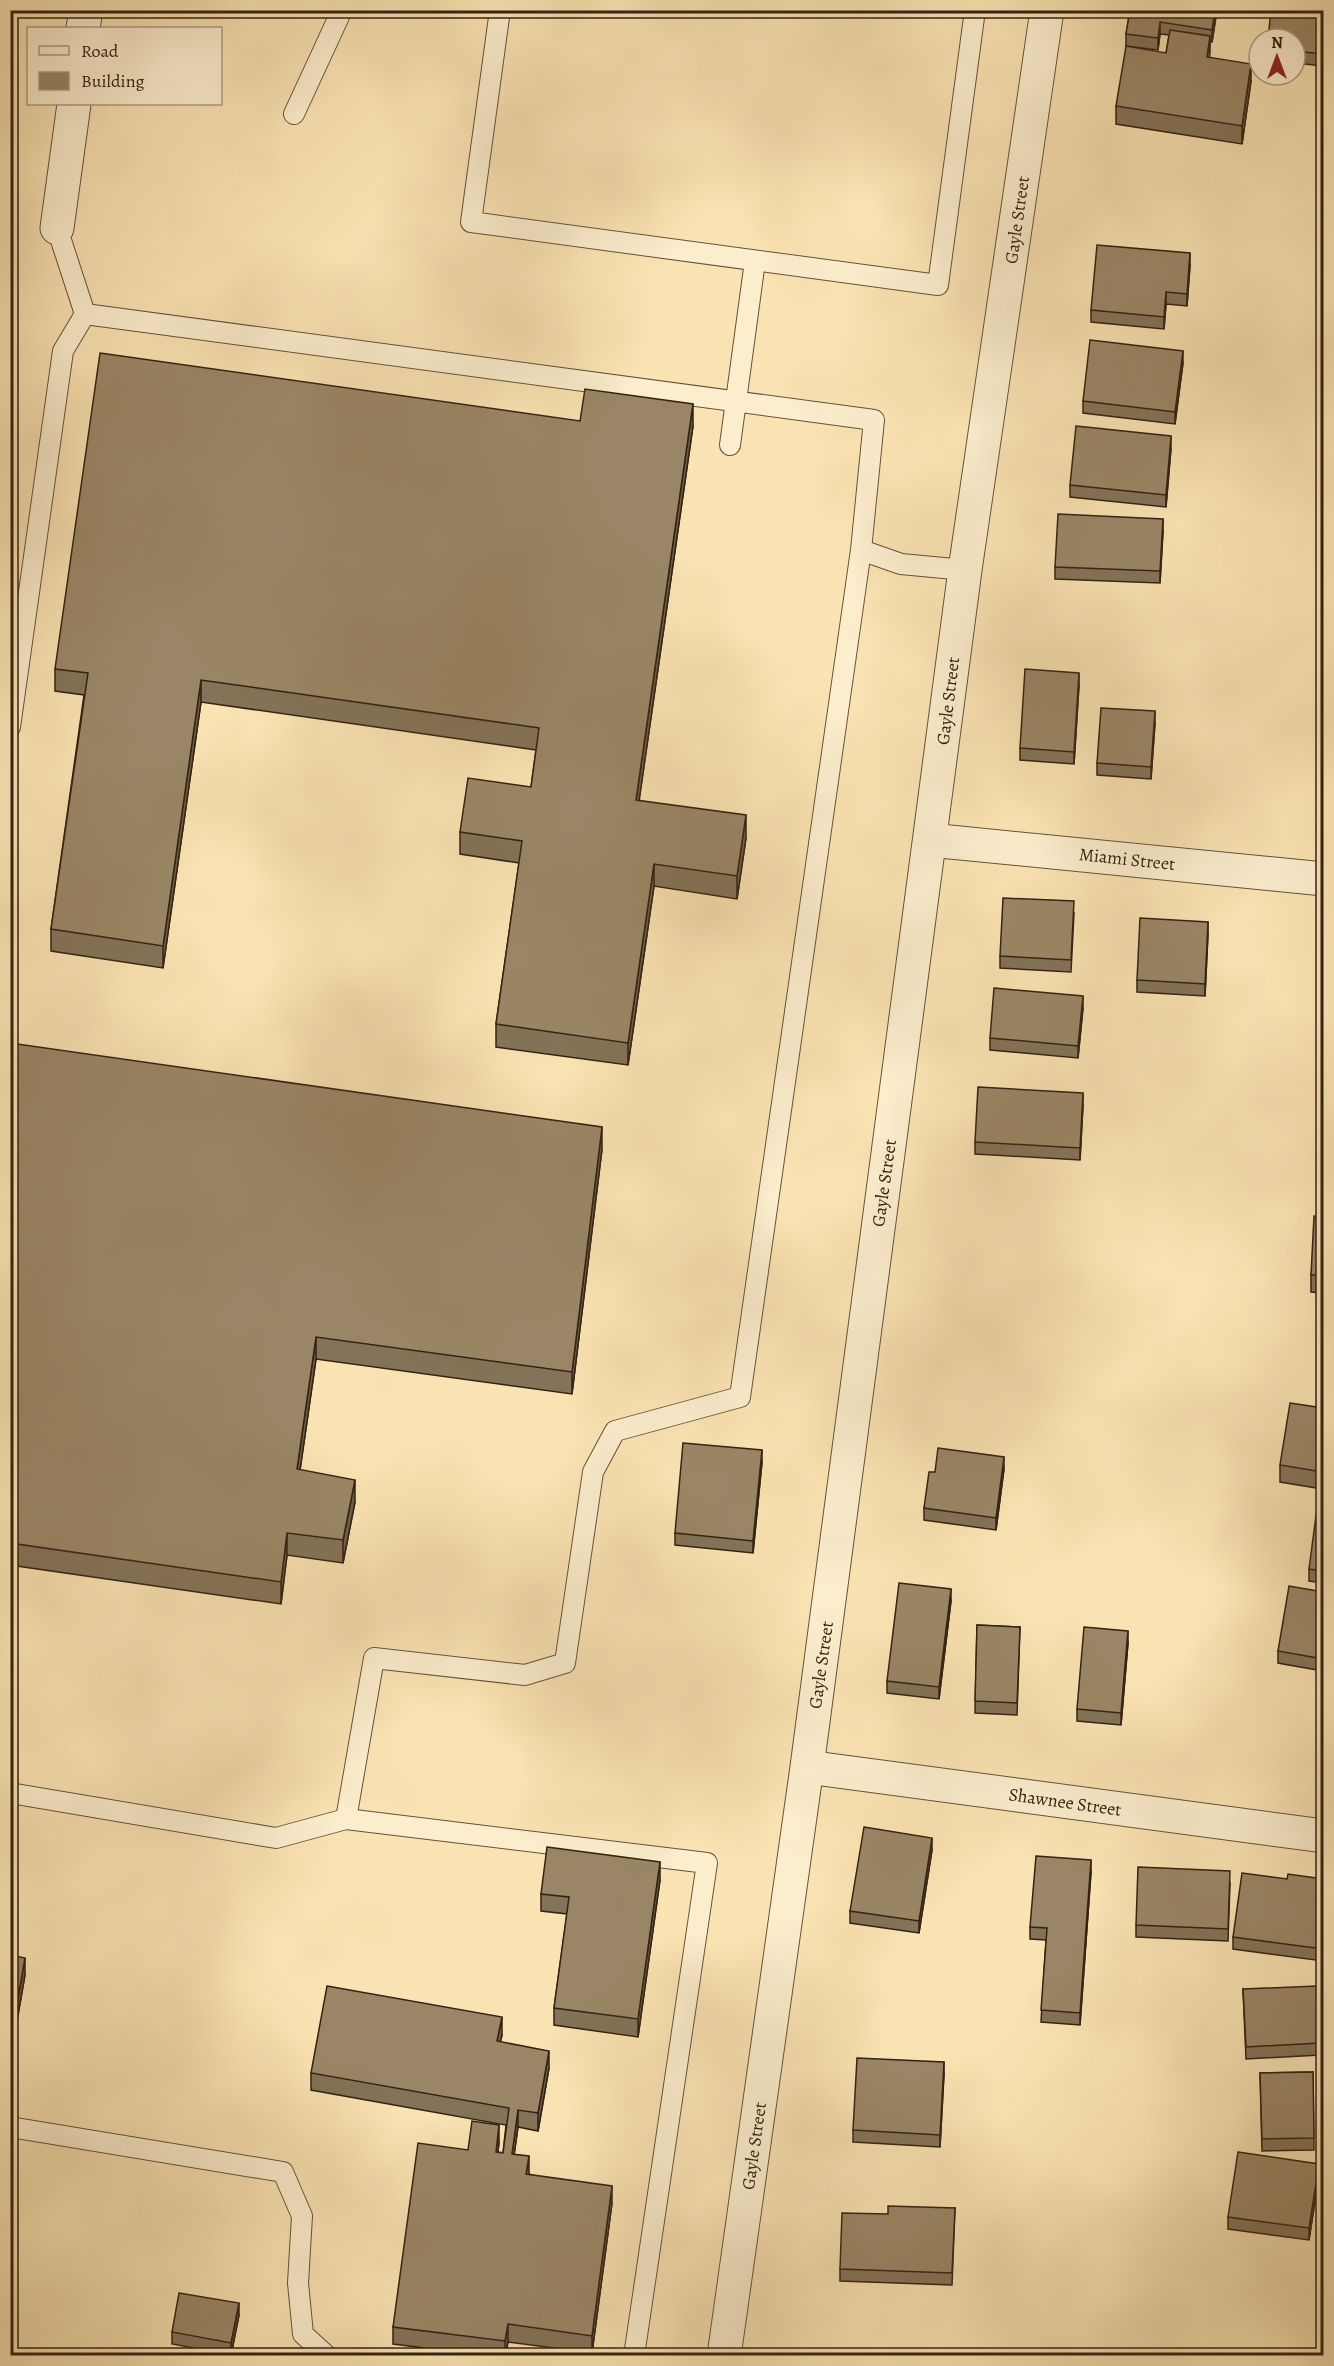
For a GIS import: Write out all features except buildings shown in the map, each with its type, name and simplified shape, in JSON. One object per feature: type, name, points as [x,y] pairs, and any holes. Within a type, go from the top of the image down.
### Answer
[{"type":"street","points":[[83,27],[86,10]]},
{"type":"street","name":"Gayle Street","points":[[724,2355],[807,1767],[965,570],[1047,10]]},
{"type":"street","points":[[57,228],[74,105]]},
{"type":"street","name":"Miami Street","points":[[930,840],[1323,879]]},
{"type":"street","name":"Shawnee Street","points":[[807,1767],[1323,1836]]},
{"type":"lane","points":[[294,114],[342,10]]},
{"type":"lane","points":[[500,10],[471,222],[938,285],[975,10]]},
{"type":"lane","points":[[10,727],[63,351],[85,314],[57,228]]},
{"type":"lane","points":[[730,445],[755,261]]},
{"type":"lane","points":[[85,314],[874,420],[861,550],[740,1397],[615,1431],[593,1472],[565,1663],[525,1675],[374,1658],[346,1819]]},
{"type":"lane","points":[[861,550],[901,564],[965,570]]},
{"type":"lane","points":[[10,1793],[276,1838],[346,1819],[707,1863],[634,2355]]},
{"type":"lane","points":[[10,2127],[283,2172],[302,2216],[298,2283],[303,2334],[327,2355]]}]
